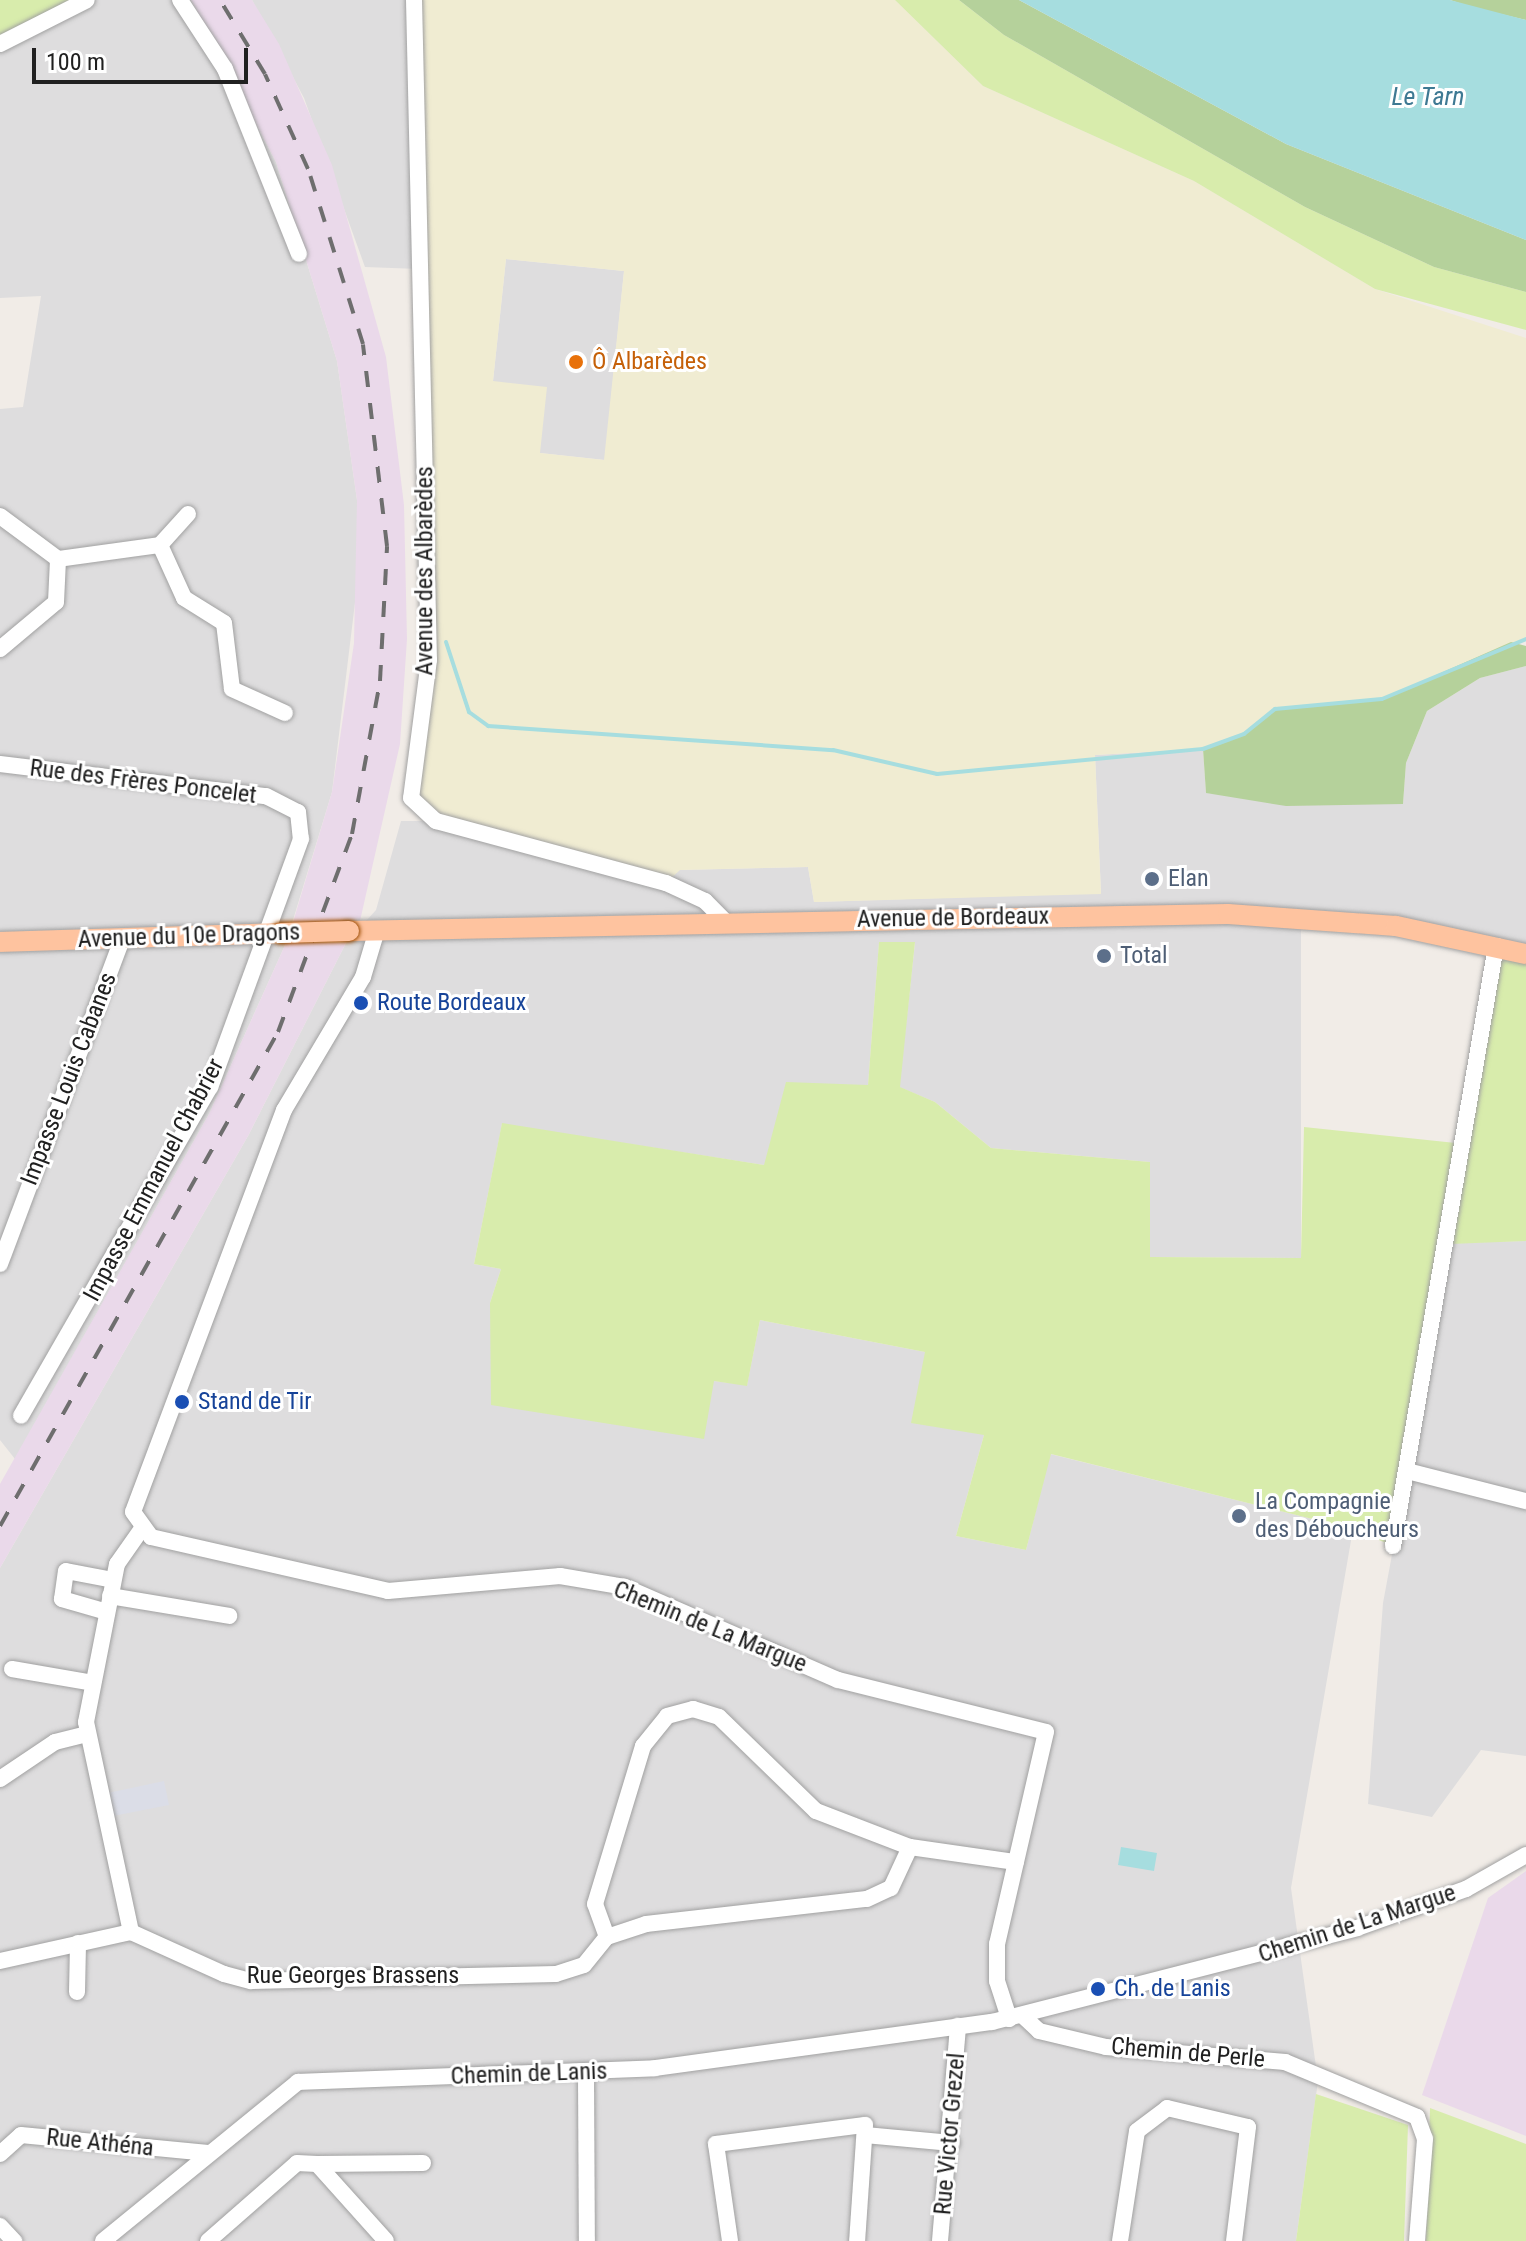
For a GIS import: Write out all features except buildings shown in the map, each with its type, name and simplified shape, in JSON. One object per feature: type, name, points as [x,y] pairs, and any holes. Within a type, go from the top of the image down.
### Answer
[{"type":"main road","name":"Avenue de Bordeaux","points":[[377,930],[725,921],[1228,914],[1396,926],[1526,954]]},
{"type":"main road","name":"Avenue du 10e Dragons","points":[[0,942],[377,930]]},
{"type":"street","points":[[0,44],[87,0]]},
{"type":"street","points":[[180,0],[225,69],[299,254]]},
{"type":"street","name":"Avenue des Albarèdes","points":[[414,0],[429,660],[411,798],[436,821],[666,883],[705,901],[725,921]]},
{"type":"street","points":[[0,516],[58,559],[160,545],[188,514]]},
{"type":"street","points":[[160,545],[184,598],[224,623],[232,689],[285,713]]},
{"type":"street","points":[[0,649],[56,602],[58,559]]},
{"type":"street","name":"Rue des Frères Poncelet","points":[[0,764],[266,796],[298,812],[298,859],[273,933]]},
{"type":"street","points":[[0,1961],[131,1932],[88,1734],[93,1683],[110,1596],[143,1527],[133,1512],[268,1148],[301,1076],[363,977],[377,930]]},
{"type":"street","name":"Impasse Emmanuel Chabrier","points":[[21,1416],[210,1087],[273,933]]},
{"type":"street","name":"Impasse Louis Cabanes","points":[[0,1264],[122,939]]},
{"type":"street","points":[[1393,1546],[1411,1472],[1496,946]]},
{"type":"street","points":[[1411,1472],[1526,1501]]},
{"type":"street","name":"Chemin de La Margue","points":[[143,1527],[151,1537],[388,1591],[560,1576],[625,1587],[838,1680],[1046,1732],[995,1968],[1016,2017],[1357,1928],[1454,1894],[1526,1855]]},
{"type":"street","points":[[110,1596],[229,1616]]},
{"type":"street","points":[[12,1669],[93,1683]]},
{"type":"street","points":[[607,1937],[595,1904],[643,1746],[667,1716],[693,1709],[719,1717],[816,1811],[910,1847],[1016,1862]]},
{"type":"street","points":[[0,1779],[55,1742],[88,1734]]},
{"type":"street","name":"Rue Georges Brassens","points":[[131,1932],[251,1981],[556,1974],[584,1965],[607,1937],[646,1924],[756,1916],[867,1899],[891,1888],[910,1847]]},
{"type":"street","points":[[77,1992],[78,1943]]},
{"type":"street","name":"Chemin de Lanis","points":[[103,2241],[298,2082],[586,2074],[1016,2017]]},
{"type":"street","name":"Chemin de Perle","points":[[1016,2017],[1039,2031],[1106,2047],[1285,2062],[1396,2105],[1423,2128],[1417,2241]]},
{"type":"street","name":"Rue Victor Grezel","points":[[940,2241],[952,2143],[958,2026]]},
{"type":"street","points":[[586,2074],[587,2241]]},
{"type":"street","points":[[1120,2241],[1137,2131],[1167,2108],[1248,2127],[1234,2241]]},
{"type":"street","points":[[730,2241],[716,2144],[865,2125],[857,2241]]},
{"type":"street","name":"Rue Athéna","points":[[0,2154],[21,2135],[208,2153]]},
{"type":"street","points":[[865,2135],[952,2143]]},
{"type":"street","points":[[208,2241],[297,2163],[423,2163]]},
{"type":"street","points":[[317,2164],[386,2241]]},
{"type":"street","points":[[0,2226],[14,2241]]},
{"type":"shaded area","points":[[84,0],[191,0],[276,162],[337,361],[357,500],[358,578],[332,792],[286,943],[209,1114],[15,1459],[0,1440],[0,409],[23,407],[41,296],[0,298],[0,48]]},
{"type":"shaded area","points":[[191,0],[252,0],[279,44],[332,165],[386,357],[404,505],[407,639],[400,744],[360,921],[293,922],[332,792],[354,643],[357,500],[337,361],[276,162]]},
{"type":"shaded area","points":[[252,0],[414,0],[419,269],[365,267],[304,98]]},
{"type":"shaded area","points":[[414,0],[895,0],[983,86],[1194,181],[1375,289],[1526,338],[1526,639],[1382,699],[1275,709],[1244,734],[1203,749],[1095,755],[1101,894],[814,902],[808,867],[680,870],[666,883],[436,821],[411,798],[429,660]],"holes":[[[506,259],[624,271],[604,460],[540,453],[547,387],[493,381]]]},
{"type":"shaded area","points":[[506,259],[624,271],[605,460],[540,453],[493,381]]},
{"type":"shaded area","points":[[1526,666],[1526,954],[1301,918],[1301,1258],[1150,1257],[1150,1162],[991,1148],[935,1102],[899,1087],[915,943],[879,943],[868,1085],[764,1165],[502,1124],[474,1264],[501,1269],[490,1303],[714,1381],[747,1385],[760,1320],[925,1352],[984,1435],[956,1536],[1026,1550],[1050,1454],[1353,1529],[1291,1888],[1318,2081],[1296,2241],[0,2241],[0,1568],[248,1136],[346,943],[376,910],[401,821],[436,821],[680,870],[808,867],[814,902],[1101,893],[1095,755],[1203,749],[1206,793],[1403,804],[1406,763],[1427,711],[1480,678]]},
{"type":"shaded area","points":[[286,943],[346,943],[248,1136],[0,1568],[0,1484],[209,1114]]},
{"type":"shaded area","points":[[1526,1241],[1526,1756],[1481,1750],[1432,1817],[1368,1804],[1383,1603],[1450,1243]]},
{"type":"shaded area","points":[[164,1781],[169,1805],[113,1816],[108,1793]]},
{"type":"shaded area","points":[[1526,1871],[1526,2136],[1422,2095],[1488,1898]]},
{"type":"green space","points":[[0,0],[87,0],[0,44]]},
{"type":"green space","points":[[895,0],[959,0],[1004,35],[1305,207],[1434,267],[1526,292],[1526,330],[1375,289],[1194,181],[983,86]]},
{"type":"green space","points":[[959,0],[1019,0],[1286,144],[1526,240],[1526,292],[1434,267],[1305,207],[1004,35]]},
{"type":"green space","points":[[1450,0],[1526,0],[1526,20],[1471,7]]},
{"type":"green space","points":[[1511,642],[1526,646],[1526,666],[1480,678],[1427,711],[1406,763],[1403,804],[1286,806],[1206,793],[1203,749],[1244,734],[1275,709],[1382,699]]},
{"type":"green space","points":[[879,942],[915,942],[900,1087],[935,1102],[991,1148],[1150,1162],[1150,1257],[1301,1258],[1304,1127],[1465,1144],[1496,946],[1526,954],[1526,1241],[1450,1244],[1393,1546],[1353,1529],[1051,1454],[1026,1550],[956,1536],[984,1435],[911,1423],[925,1352],[760,1320],[747,1386],[714,1381],[704,1439],[491,1405],[490,1303],[501,1269],[474,1264],[502,1123],[764,1165],[786,1082],[868,1085]]},
{"type":"green space","points":[[1316,2094],[1408,2125],[1404,2241],[1296,2241]]},
{"type":"green space","points":[[1430,2108],[1526,2144],[1526,2241],[1426,2241]]},
{"type":"water","name":"Le Tarn","points":[[1019,0],[1450,0],[1526,20],[1526,240],[1286,144]]},
{"type":"water","points":[[1121,1847],[1157,1853],[1154,1871],[1118,1865]]},
{"type":"waterway","points":[[446,642],[469,712],[488,726],[833,750],[937,774],[1203,749],[1244,734],[1275,709],[1382,699],[1526,639]]},
{"type":"railway","points":[[0,1526],[278,1032],[352,834],[380,681],[387,546],[363,344],[308,169],[265,74],[220,0]]},
{"type":"place","name":"Ô Albarèdes","points":[[576,362]]},
{"type":"place","name":"Elan","points":[[1152,879]]},
{"type":"place","name":"Total","points":[[1104,956]]},
{"type":"place","name":"Route Bordeaux","points":[[361,1003]]},
{"type":"place","name":"Stand de Tir","points":[[182,1402]]},
{"type":"place","name":"La Compagnie des Déboucheurs","points":[[1239,1516]]},
{"type":"place","name":"Ch. de Lanis","points":[[1098,1989]]}]
